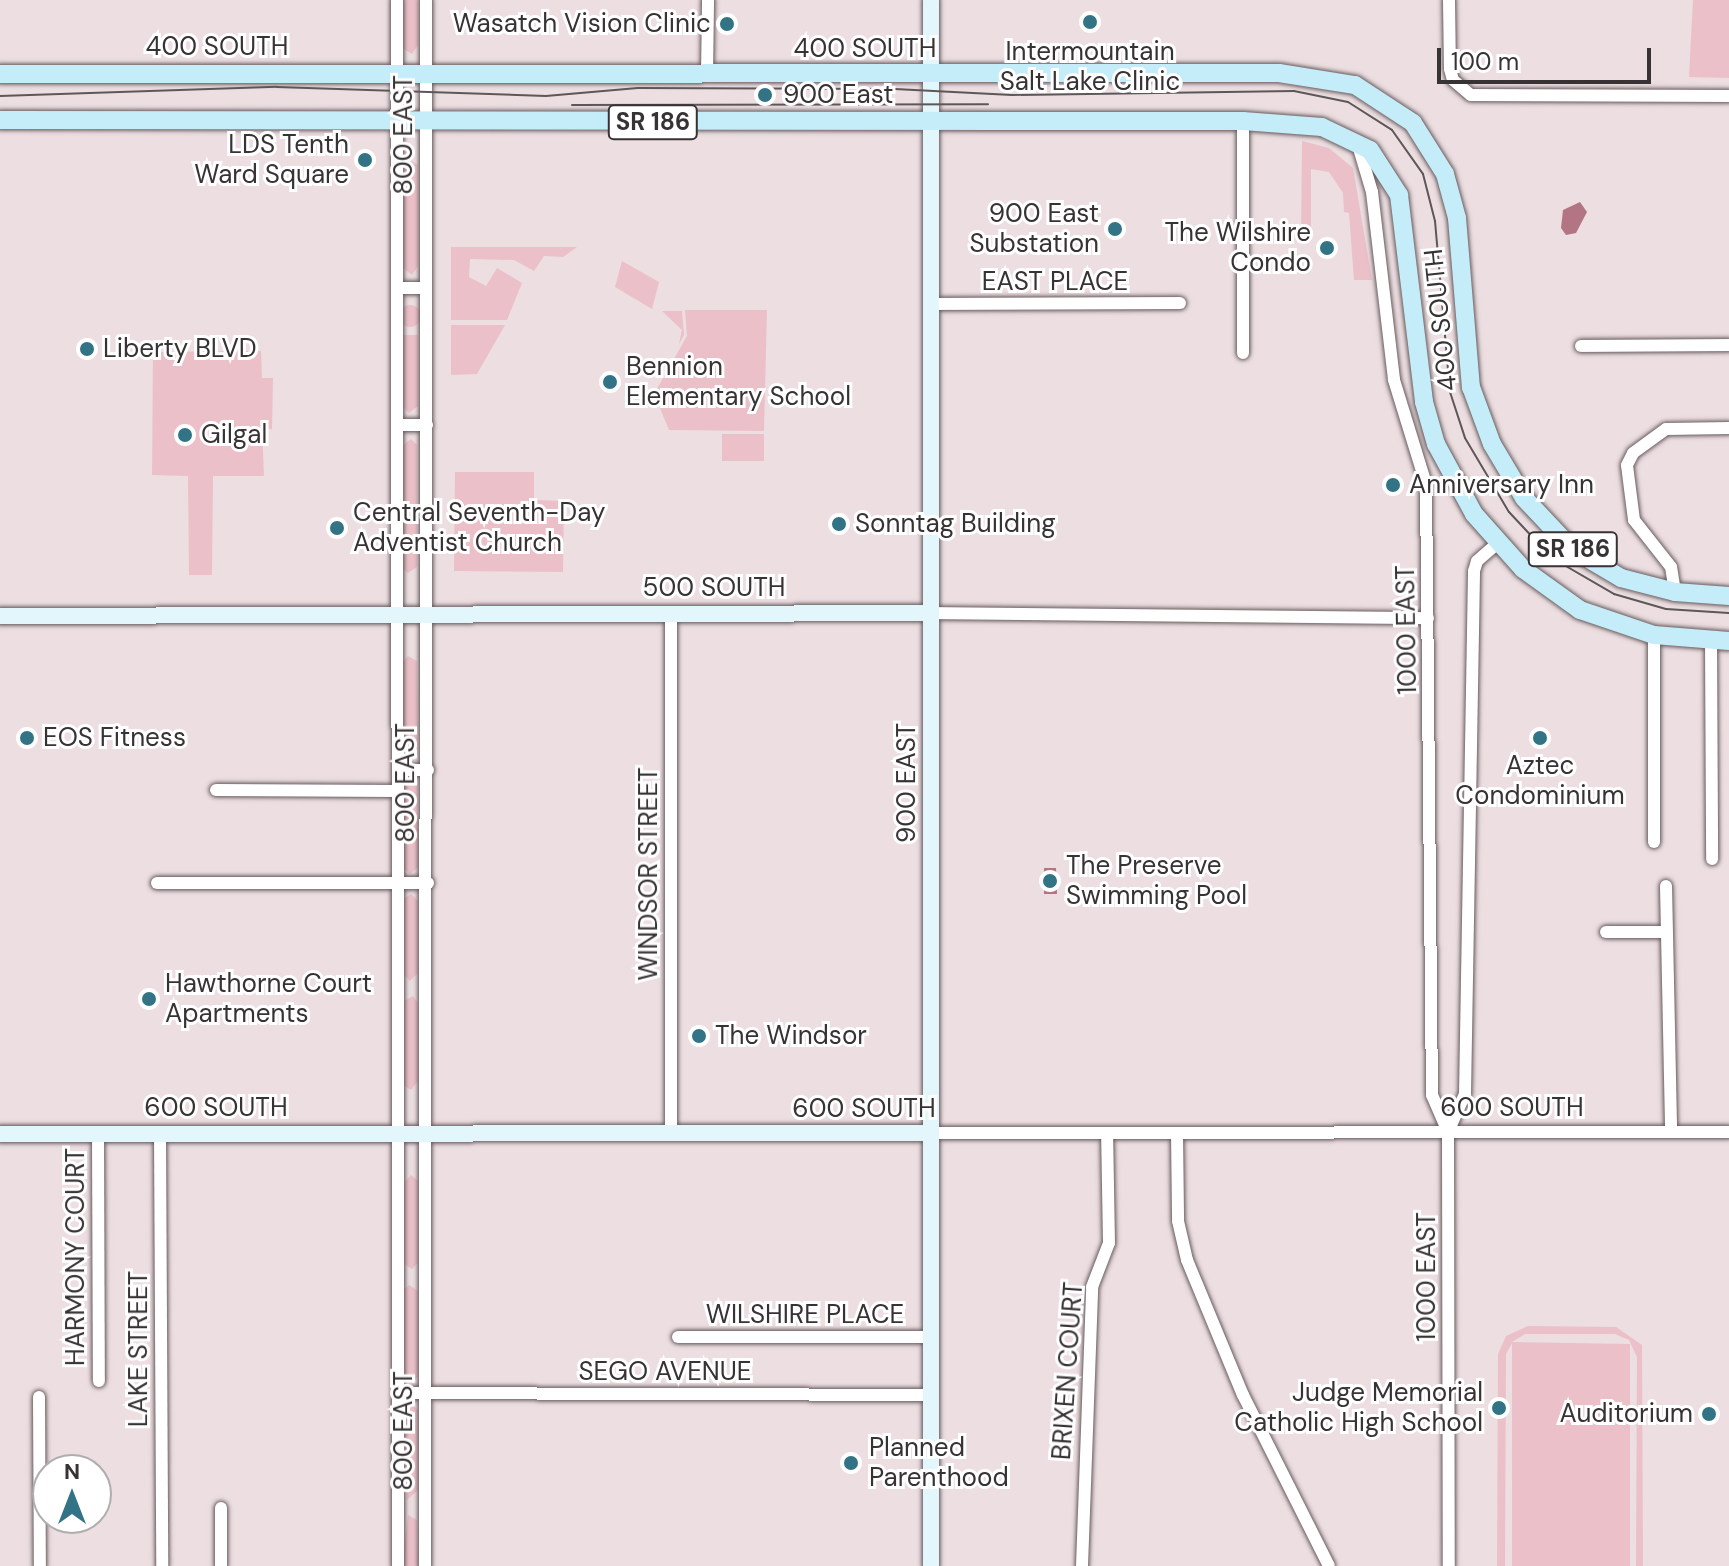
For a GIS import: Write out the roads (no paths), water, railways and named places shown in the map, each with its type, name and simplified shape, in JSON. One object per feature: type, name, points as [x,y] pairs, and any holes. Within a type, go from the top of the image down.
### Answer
[{"type":"main road","name":"400 SOUTH","points":[[0,74],[1307,75],[1376,94],[1426,139],[1453,196],[1467,355],[1478,414],[1524,498],[1572,549],[1621,578],[1675,592]]},
{"type":"main road","name":"400 SOUTH","points":[[0,120],[1243,121],[1322,127],[1349,136],[1386,169],[1399,195],[1410,254],[1416,361],[1436,444],[1467,503],[1498,543]]},
{"type":"main road","name":"SR 186","points":[[1498,543],[1548,590],[1580,610],[1654,635],[1720,641]]},
{"type":"main road","name":"SR 186","points":[[1675,592],[1729,596]]},
{"type":"street","name":"800 EAST","points":[[397,0],[398,1566]]},
{"type":"street","name":"800 EAST","points":[[425,1566],[428,883],[426,0]]},
{"type":"street","points":[[707,75],[708,0]]},
{"type":"street","name":"900 EAST","points":[[931,0],[931,1566]]},
{"type":"street","points":[[1449,0],[1450,69],[1461,88],[1484,96],[1729,96]]},
{"type":"street","points":[[1243,121],[1243,353]]},
{"type":"street","name":"1000 EAST","points":[[1349,136],[1366,163],[1394,380],[1426,484],[1432,1095],[1448,1132],[1449,1566]]},
{"type":"street","points":[[397,288],[426,288]]},
{"type":"street","name":"EAST PLACE","points":[[931,304],[1180,303]]},
{"type":"street","points":[[1581,346],[1729,345]]},
{"type":"street","points":[[397,425],[427,425]]},
{"type":"street","points":[[1675,592],[1671,567],[1634,520],[1627,465],[1633,453],[1666,429],[1729,428]]},
{"type":"street","name":"1000 EAST","points":[[1448,1132],[1465,1094],[1474,571],[1477,561],[1498,543]]},
{"type":"street","name":"500 SOUTH","points":[[0,616],[931,613],[1428,618]]},
{"type":"street","name":"WINDSOR STREET","points":[[671,614],[671,1134]]},
{"type":"street","points":[[1654,635],[1654,842]]},
{"type":"street","points":[[1712,859],[1720,641]]},
{"type":"street","points":[[398,770],[428,770]]},
{"type":"street","points":[[216,790],[398,791]]},
{"type":"street","points":[[157,883],[428,883]]},
{"type":"street","points":[[1666,886],[1671,1132]]},
{"type":"street","points":[[1606,932],[1666,932]]},
{"type":"street","points":[[398,988],[426,987]]},
{"type":"street","name":"LAKE STREET","points":[[160,1132],[162,1566]]},
{"type":"street","name":"600 SOUTH","points":[[0,1134],[1729,1132]]},
{"type":"street","name":"HARMONY COURT","points":[[98,1133],[99,1381]]},
{"type":"street","name":"BRIXEN COURT","points":[[1082,1566],[1092,1287],[1109,1243],[1107,1133]]},
{"type":"street","points":[[1177,1133],[1178,1221],[1187,1260],[1243,1395],[1329,1566]]},
{"type":"street","points":[[398,1277],[426,1277]]},
{"type":"street","name":"WILSHIRE PLACE","points":[[678,1337],[931,1337]]},
{"type":"street","name":"SEGO AVENUE","points":[[398,1393],[931,1395]]},
{"type":"street","points":[[39,1397],[40,1566]]},
{"type":"street","points":[[398,1506],[426,1506]]},
{"type":"street","points":[[221,1508],[221,1566]]},
{"type":"tram line","points":[[0,96],[277,87],[546,96],[638,88],[895,89],[1012,95],[1294,91],[1348,102],[1392,130],[1423,174],[1435,221],[1450,392],[1465,438],[1509,512],[1552,558],[1614,594],[1666,609],[1729,613]]},
{"type":"tram line","points":[[572,105],[988,104]]},
{"type":"place","name":"Intermountain Salt Lake Clinic","points":[[1090,22]]},
{"type":"place","name":"Wasatch Vision Clinic","points":[[727,24]]},
{"type":"place","name":"900 East","points":[[765,95]]},
{"type":"place","name":"LDS Tenth Ward Square","points":[[365,160]]},
{"type":"place","name":"900 East Substation","points":[[1115,229]]},
{"type":"place","name":"The Wilshire Condo","points":[[1327,248]]},
{"type":"place","name":"Liberty BLVD","points":[[87,349]]},
{"type":"place","name":"Bennion Elementary School","points":[[610,382]]},
{"type":"place","name":"Gilgal","points":[[185,435]]},
{"type":"place","name":"Anniversary Inn","points":[[1393,485]]},
{"type":"place","name":"Sonntag Building","points":[[839,524]]},
{"type":"place","name":"Central Seventh-Day Adventist Church","points":[[337,528]]},
{"type":"place","name":"EOS Fitness","points":[[27,738]]},
{"type":"place","name":"Aztec Condominium","points":[[1540,738]]},
{"type":"place","name":"The Preserve Swimming Pool","points":[[1050,881]]},
{"type":"place","name":"Hawthorne Court Apartments","points":[[149,999]]},
{"type":"place","name":"The Windsor","points":[[699,1036]]},
{"type":"place","name":"Judge Memorial Catholic High School","points":[[1499,1408]]},
{"type":"place","name":"Auditorium","points":[[1709,1414]]},
{"type":"place","name":"Planned Parenthood","points":[[851,1463]]}]
